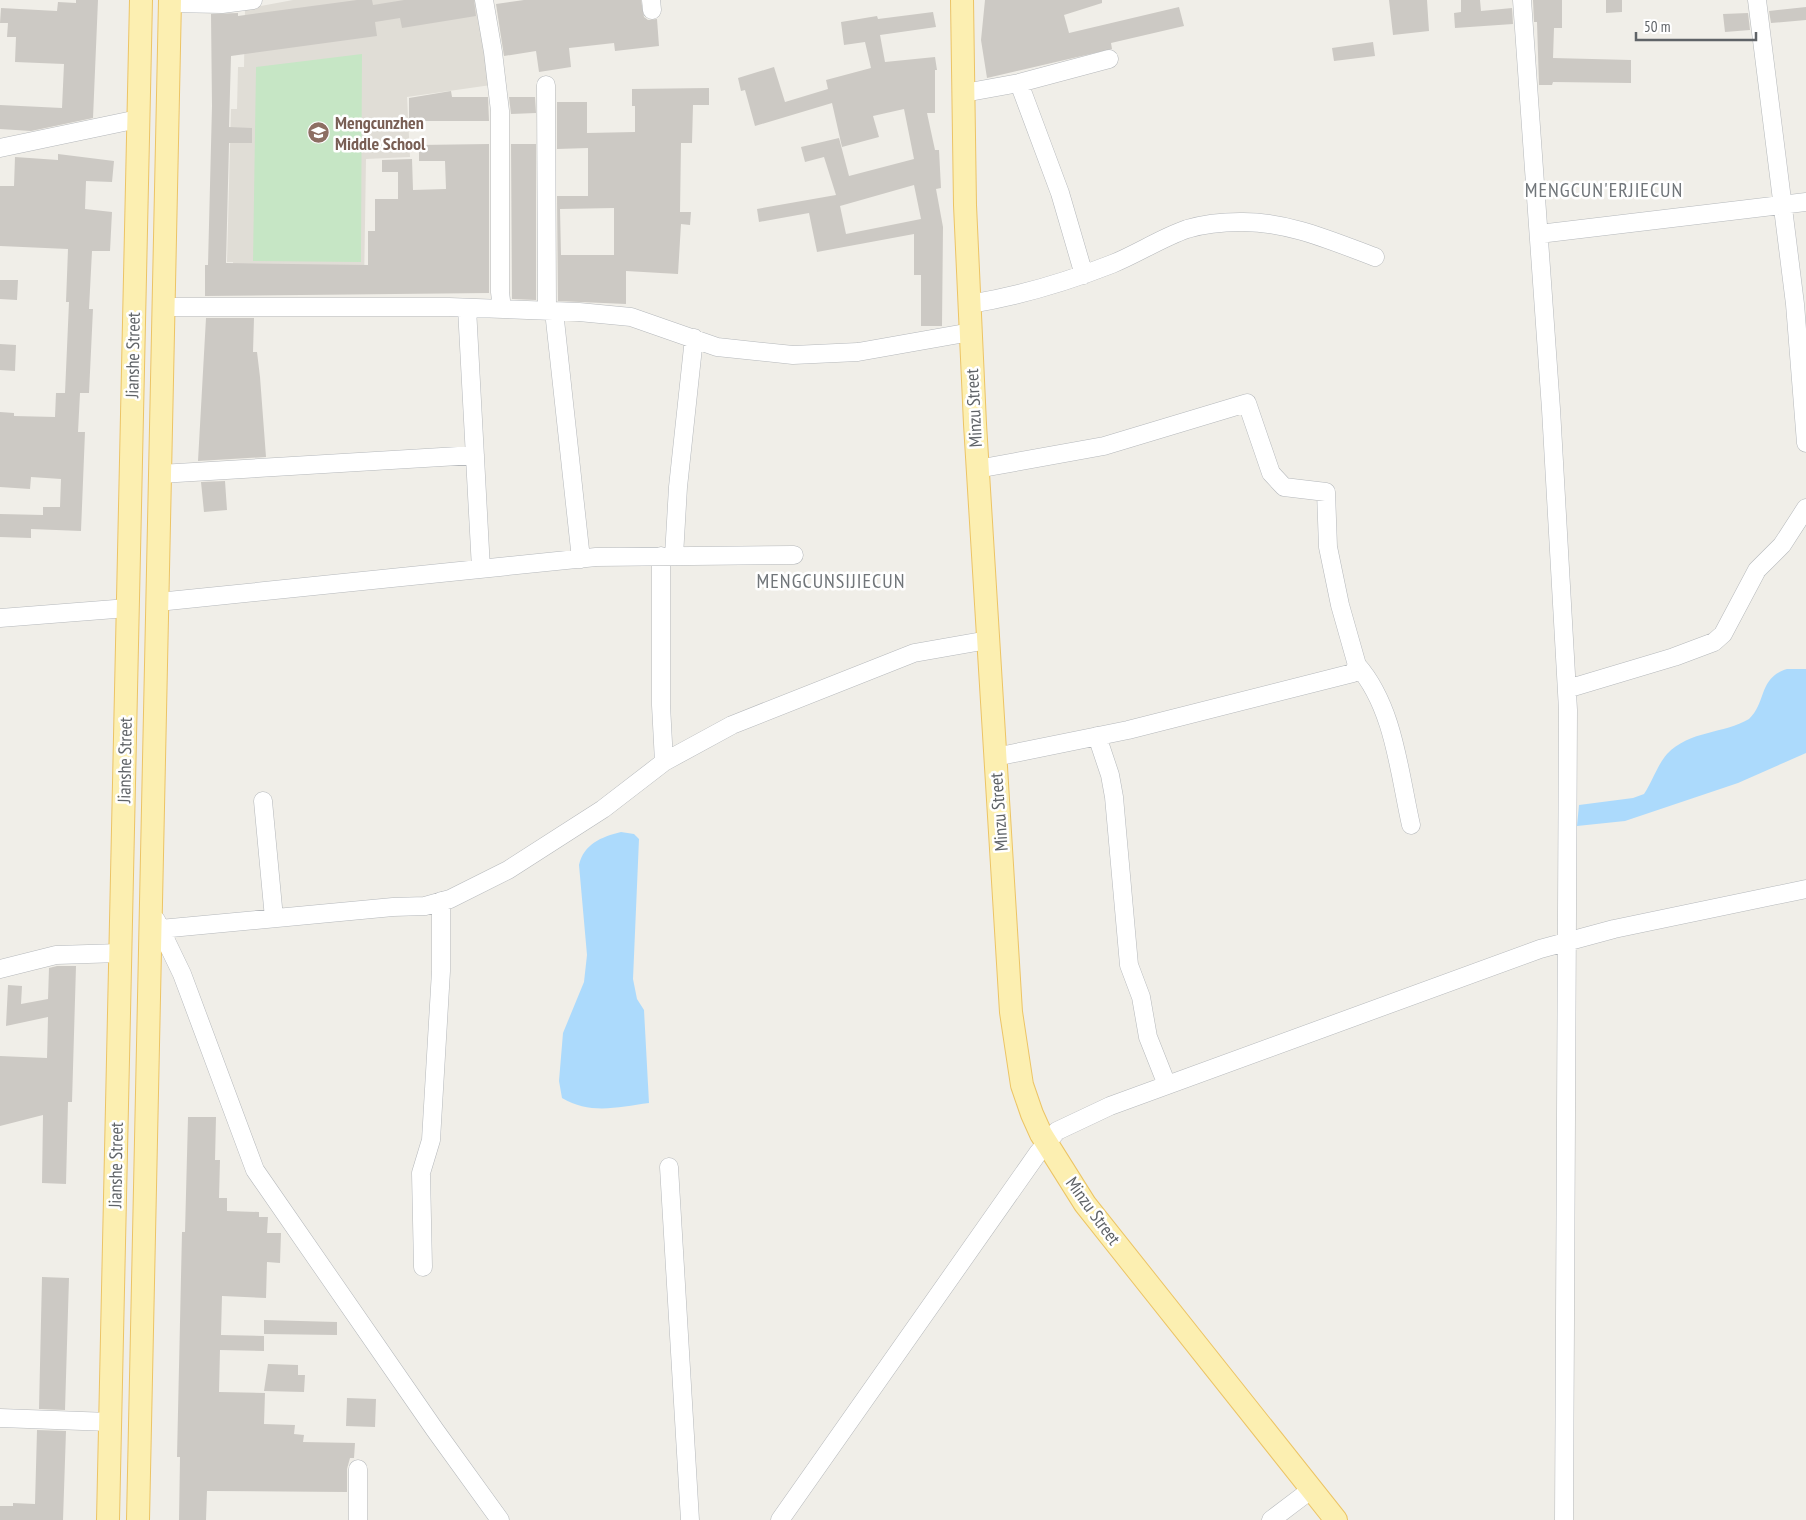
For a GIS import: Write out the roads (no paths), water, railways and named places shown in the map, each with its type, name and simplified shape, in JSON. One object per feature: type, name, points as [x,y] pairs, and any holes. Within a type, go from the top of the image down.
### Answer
[{"type":"main road","name":"Jianshe Street","points":[[108,1520],[141,0]]},
{"type":"main road","name":"Minzu Street","points":[[962,0],[970,304],[977,469],[1011,1012],[1022,1085],[1032,1114],[1046,1143],[1085,1204],[1336,1520]]},
{"type":"main road","name":"Jianshe Street","points":[[138,1520],[155,919],[160,474],[170,2]]},
{"type":"street","points":[[170,2],[222,4],[253,0]]},
{"type":"street","points":[[484,0],[500,111],[500,292],[502,309]]},
{"type":"street","points":[[1522,0],[1566,689],[1568,942],[1564,1520]]},
{"type":"street","points":[[1757,0],[1795,304],[1806,444]]},
{"type":"street","points":[[964,93],[1019,83],[1109,59]]},
{"type":"street","points":[[1019,83],[1060,193],[1084,275]]},
{"type":"street","points":[[546,85],[550,311],[580,559]]},
{"type":"street","points":[[0,148],[138,119]]},
{"type":"street","points":[[1538,234],[1806,202]]},
{"type":"street","points":[[970,304],[1002,299],[1084,275],[1188,229],[1213,224],[1241,222],[1273,225],[1301,231],[1375,257]]},
{"type":"street","points":[[164,307],[467,308],[550,311],[630,317],[717,347],[754,352],[824,354],[858,352],[971,332]]},
{"type":"street","points":[[467,308],[481,569]]},
{"type":"street","points":[[664,762],[661,705],[668,556],[678,487],[694,338]]},
{"type":"street","points":[[977,469],[1104,446],[1247,403],[1271,472],[1284,486],[1326,492],[1328,547],[1340,605],[1357,665],[1370,680],[1380,700],[1393,743],[1411,825]]},
{"type":"street","points":[[160,474],[474,455]]},
{"type":"street","points":[[1566,689],[1674,657],[1714,642],[1723,634],[1757,570],[1782,545],[1806,508]]},
{"type":"street","points":[[158,602],[580,559],[794,555]]},
{"type":"street","points":[[0,618],[128,608]]},
{"type":"street","points":[[500,1520],[435,1430],[255,1170],[182,974],[155,919],[274,918],[393,907],[425,906],[441,902],[508,870],[603,809],[664,762],[732,725],[914,653],[988,640]]},
{"type":"street","points":[[995,757],[1097,736],[1353,673],[1357,665]]},
{"type":"street","points":[[1097,736],[1110,775],[1114,797],[1129,965],[1141,997],[1143,1020],[1148,1037],[1167,1085]]},
{"type":"street","points":[[263,801],[274,918]]},
{"type":"street","points":[[780,1520],[1046,1143],[1057,1131],[1110,1106],[1531,952],[1614,929],[1806,889]]},
{"type":"street","points":[[423,1267],[421,1172],[431,1140],[440,970],[441,902]]},
{"type":"street","points":[[0,968],[56,955],[120,953]]},
{"type":"street","points":[[669,1168],[690,1520]]},
{"type":"street","points":[[0,1418],[110,1422]]},
{"type":"street","points":[[358,1469],[358,1520]]},
{"type":"street","points":[[1271,1520],[1312,1489]]},
{"type":"water","points":[[1787,669],[1806,669],[1806,753],[1738,783],[1625,821],[1577,826],[1579,805],[1633,798],[1644,794],[1664,758],[1676,746],[1696,736],[1739,724],[1749,719],[1755,712],[1771,678]]},
{"type":"water","points":[[621,832],[634,834],[639,839],[633,979],[637,999],[644,1010],[649,1103],[615,1108],[583,1107],[562,1098],[559,1081],[563,1033],[584,982],[587,955],[579,865],[585,852],[594,843],[607,836]]},
{"type":"place","name":"Mengcunzhen Middle School","points":[[319,133]]},
{"type":"district","name":"MENGCUN'ERJIECUN","points":[[1604,190]]},
{"type":"district","name":"MENGCUNSIJIECUN","points":[[831,581]]}]
